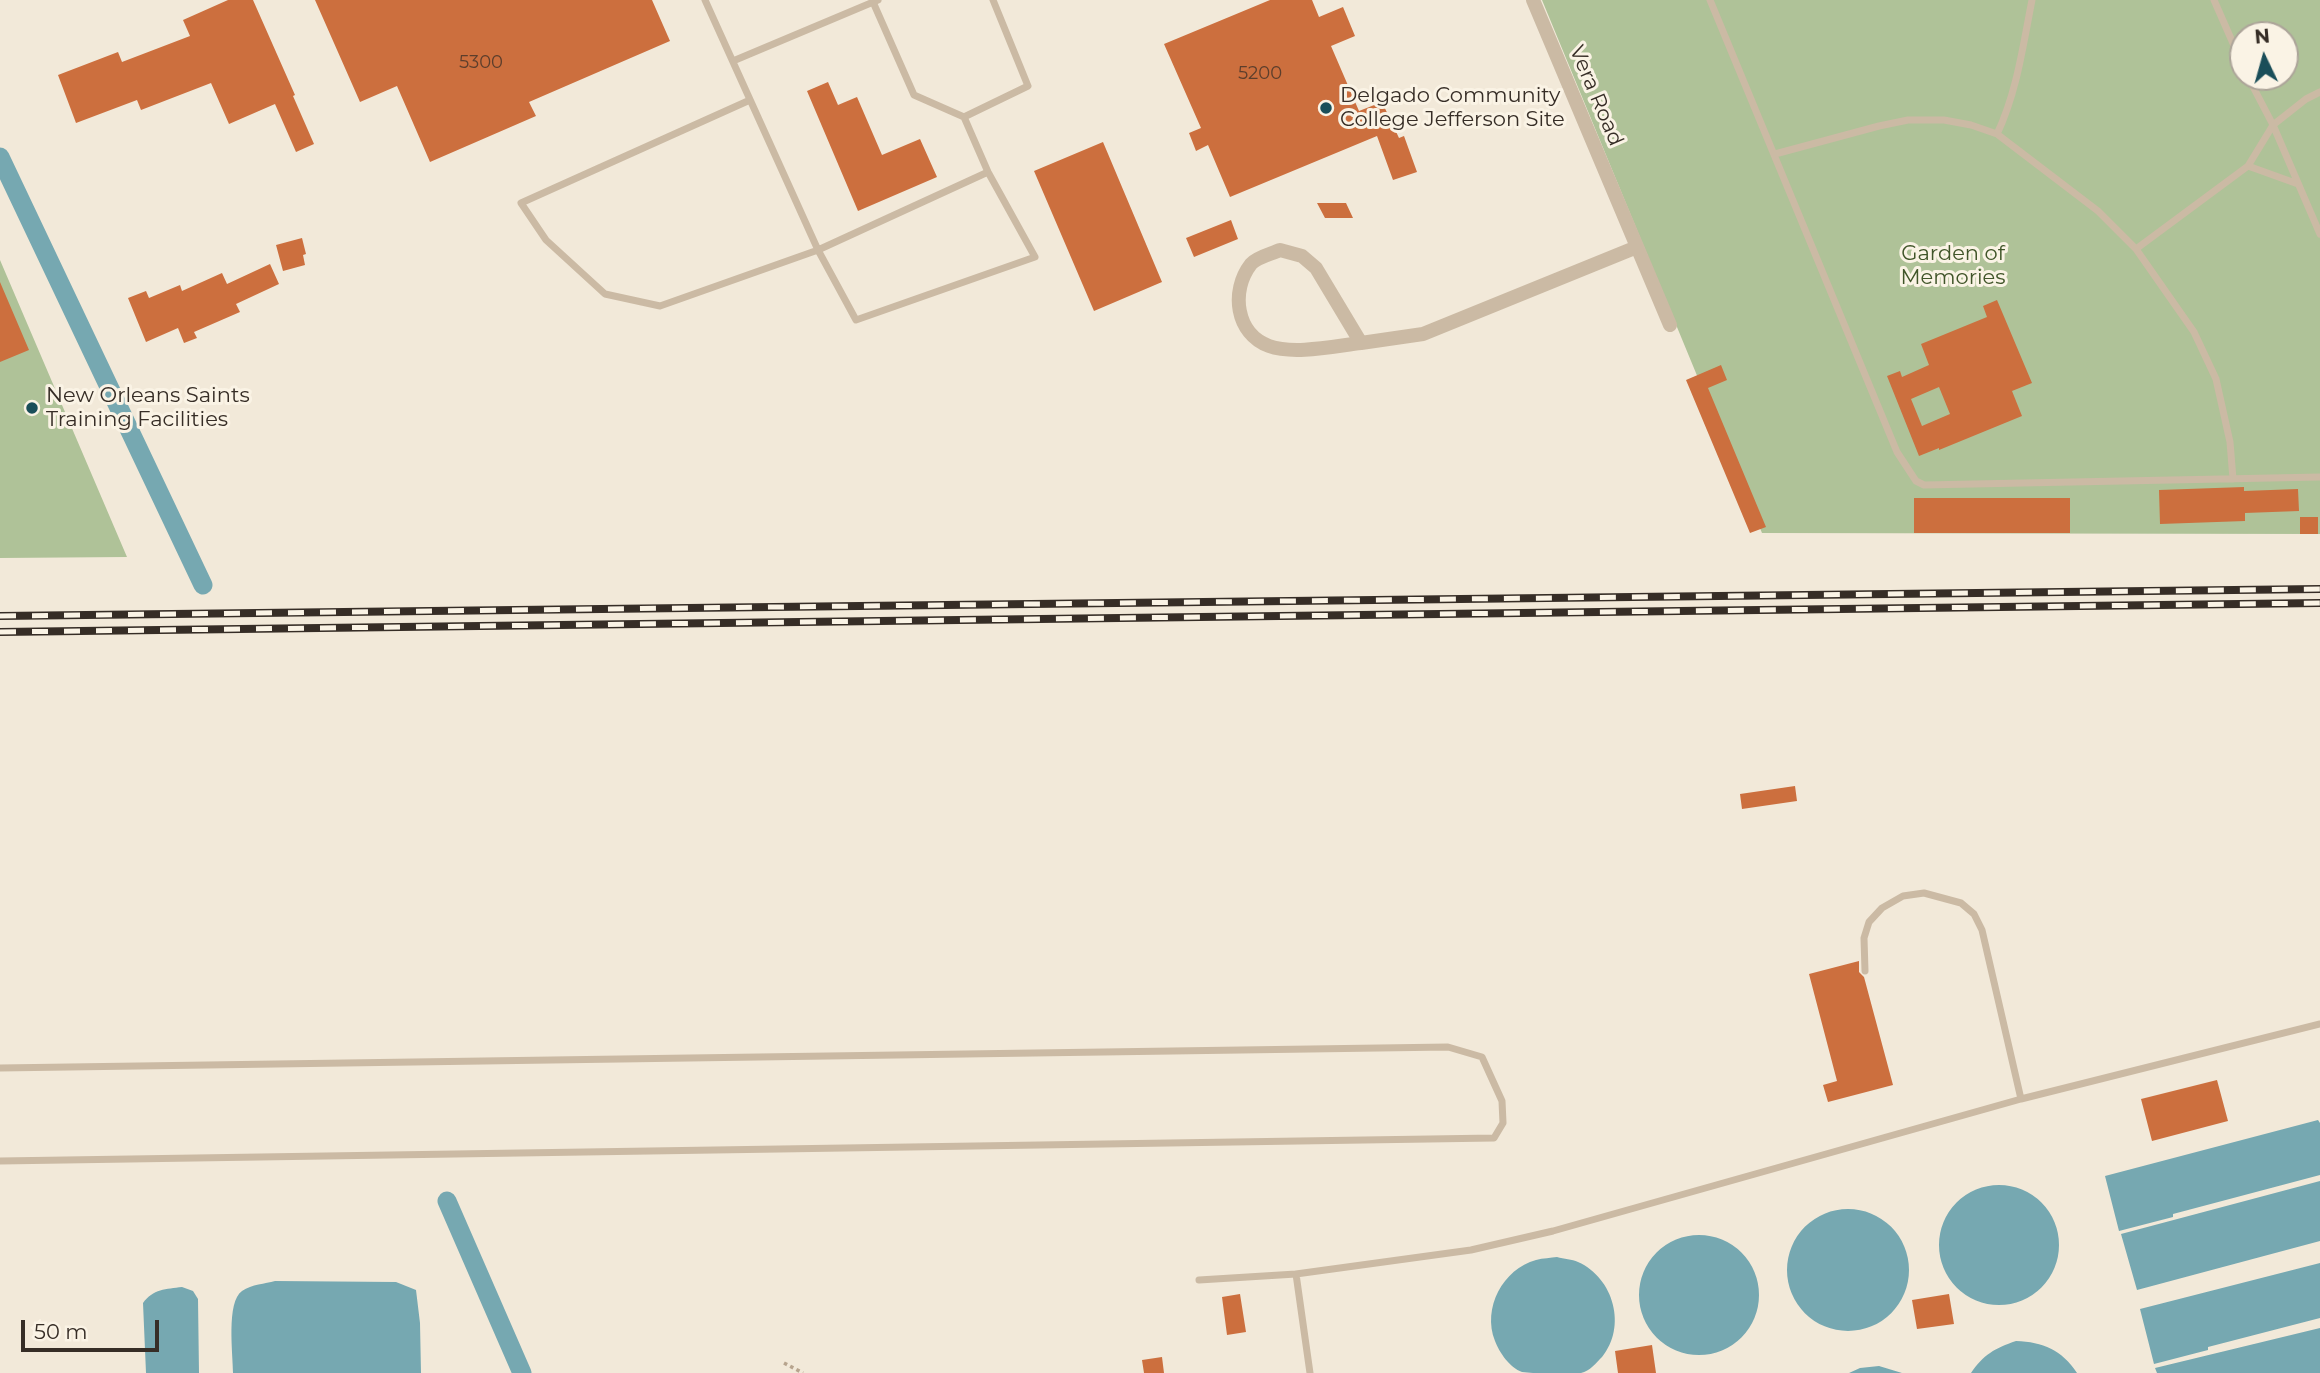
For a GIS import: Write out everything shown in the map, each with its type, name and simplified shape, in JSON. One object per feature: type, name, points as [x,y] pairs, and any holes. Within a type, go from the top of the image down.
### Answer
[{"type":"street","name":"Vera Road","points":[[1533,0],[1671,326]]},
{"type":"street","points":[[1361,343],[1316,268],[1303,256],[1280,250],[1252,262],[1243,279],[1238,303],[1241,319],[1253,337],[1270,346],[1293,350],[1361,343],[1423,334],[1637,247]]},
{"type":"lane","points":[[705,0],[818,250],[856,320],[1035,257],[988,172],[964,117],[914,95],[875,1],[733,61]]},
{"type":"lane","points":[[964,117],[1028,86],[993,0]]},
{"type":"lane","points":[[1710,0],[1897,452],[1916,481],[1924,485],[2320,477]]},
{"type":"lane","points":[[1997,134],[2015,87],[2032,0]]},
{"type":"lane","points":[[2214,0],[2229,34]]},
{"type":"lane","points":[[2255,91],[2273,125],[2320,234]]},
{"type":"lane","points":[[2136,249],[2248,166],[2273,125],[2306,99],[2320,92]]},
{"type":"lane","points":[[750,100],[521,203],[546,240],[605,294],[660,306],[818,250],[988,172]]},
{"type":"lane","points":[[1775,154],[1908,120],[1944,120],[1997,134],[2098,211],[2136,249],[2194,332],[2216,379],[2230,442],[2233,480]]},
{"type":"lane","points":[[2248,166],[2298,184]]},
{"type":"lane","points":[[1865,971],[1864,938],[1869,922],[1882,908],[1903,896],[1923,894],[1961,903],[1974,914],[1982,930],[2021,1099]]},
{"type":"lane","points":[[1199,1280],[1296,1274],[1471,1250],[1552,1231],[2021,1099],[2320,1024]]},
{"type":"lane","points":[[0,1068],[1448,1047],[1482,1057],[1502,1101],[1503,1123],[1494,1138],[0,1161]]},
{"type":"lane","points":[[1296,1274],[1310,1373]]},
{"type":"path","points":[[784,1363],[803,1373]]},
{"type":"green space","name":"Garden of Memories","points":[[1542,0],[2320,0],[2320,534],[1762,533]]},
{"type":"green space","name":"New Orleans Saints Training Facilities","points":[[0,260],[127,557],[0,558]]},
{"type":"water","points":[[2318,1120],[2320,1175],[2119,1231],[2105,1176]]},
{"type":"water","points":[[2320,1181],[2320,1241],[2137,1290],[2121,1234]]},
{"type":"water","points":[[1999,1185],[2022,1190],[2041,1203],[2054,1222],[2059,1245],[2054,1268],[2041,1287],[2022,1300],[1999,1305],[1976,1300],[1957,1287],[1944,1268],[1939,1245],[1944,1222],[1957,1203],[1976,1190]]},
{"type":"water","points":[[1848,1209],[1871,1213],[1891,1227],[1905,1247],[1909,1270],[1905,1293],[1891,1313],[1871,1327],[1848,1331],[1825,1327],[1805,1313],[1791,1293],[1787,1270],[1791,1247],[1805,1227],[1825,1213]]},
{"type":"water","points":[[1699,1235],[1722,1239],[1742,1252],[1755,1272],[1759,1295],[1755,1318],[1742,1338],[1722,1351],[1699,1355],[1676,1351],[1656,1338],[1643,1318],[1639,1295],[1643,1272],[1656,1252],[1676,1239]]},
{"type":"water","points":[[1557,1257],[1578,1262],[1600,1279],[1613,1304],[1614,1332],[1602,1357],[1584,1372],[1522,1372],[1506,1359],[1495,1341],[1491,1316],[1494,1303],[1505,1281],[1514,1272],[1536,1260]]},
{"type":"water","points":[[2320,1263],[2320,1318],[2154,1364],[2140,1309]]},
{"type":"water","points":[[275,1281],[396,1282],[416,1290],[421,1373],[233,1373],[232,1317],[237,1297],[250,1287]]},
{"type":"water","points":[[182,1287],[193,1291],[198,1299],[199,1373],[146,1373],[143,1303],[156,1292]]},
{"type":"water","points":[[2320,1328],[2320,1373],[2157,1373],[2155,1368]]},
{"type":"water","points":[[2016,1341],[2035,1343],[2051,1349],[2065,1358],[2077,1373],[1971,1373],[1990,1353]]},
{"type":"water","points":[[1879,1366],[1902,1373],[1849,1373],[1860,1368]]},
{"type":"building","points":[[228,0],[253,0],[314,144],[296,152],[275,104],[229,124],[211,83],[141,110],[137,100],[76,123],[58,75],[118,52],[122,62],[190,36],[183,20]]},
{"type":"building","points":[[315,0],[652,0],[670,41],[529,102],[536,116],[430,162],[397,86],[360,102]]},
{"type":"building","points":[[1270,0],[1312,0],[1319,17],[1343,7],[1355,36],[1331,46],[1359,111],[1382,102],[1399,138],[1404,136],[1417,172],[1393,180],[1377,136],[1230,197],[1208,145],[1196,151],[1189,133],[1201,128],[1164,44]]},
{"type":"building","points":[[828,82],[838,105],[857,97],[882,155],[920,139],[937,177],[858,211],[807,91]]},
{"type":"building","points":[[1103,142],[1162,282],[1094,311],[1034,171]]},
{"type":"building","points":[[1317,203],[1346,203],[1353,218],[1325,218]]},
{"type":"building","points":[[1231,220],[1238,239],[1194,257],[1186,238]]},
{"type":"building","points":[[302,238],[306,254],[303,255],[305,265],[283,271],[276,245]]},
{"type":"building","points":[[270,264],[279,284],[236,304],[240,312],[194,332],[197,338],[184,343],[178,328],[146,342],[128,298],[146,291],[149,298],[180,285],[182,291],[222,273],[227,284]]},
{"type":"building","points":[[0,282],[29,350],[0,362]]},
{"type":"building","points":[[1997,300],[2032,383],[2012,391],[2022,416],[1919,456],[1887,376],[1900,371],[1902,377],[1929,365],[1921,344],[1987,317],[1983,306]],"holes":[[[1939,387],[1950,414],[1922,426],[1911,399]]]},
{"type":"building","points":[[1721,365],[1727,380],[1708,388],[1766,527],[1750,533],[1686,380]]},
{"type":"building","points":[[2244,487],[2244,491],[2298,489],[2299,511],[2245,513],[2245,521],[2160,524],[2159,490]]},
{"type":"building","points":[[1914,498],[2070,498],[2070,533],[1914,533]]},
{"type":"building","points":[[2300,517],[2318,517],[2318,534],[2300,534]]},
{"type":"building","points":[[1795,786],[1797,801],[1742,809],[1740,794]]},
{"type":"building","points":[[1859,961],[1859,972],[1864,977],[1893,1085],[1828,1102],[1823,1085],[1837,1081],[1809,974]]},
{"type":"building","points":[[2217,1080],[2228,1121],[2152,1141],[2141,1099]]},
{"type":"building","points":[[1240,1294],[1246,1332],[1227,1335],[1222,1297]]},
{"type":"building","points":[[1949,1294],[1954,1324],[1917,1329],[1912,1300]]},
{"type":"building","points":[[1652,1345],[1656,1373],[1618,1373],[1615,1351]]},
{"type":"building","points":[[1162,1357],[1164,1373],[1144,1373],[1142,1360]]},
{"type":"waterway","points":[[0,157],[203,585]]},
{"type":"waterway","points":[[447,1201],[522,1373]]},
{"type":"railway","points":[[0,616],[2320,589]]},
{"type":"railway","points":[[0,632],[2320,603]]},
{"type":"place","name":"Delgado Community College Jefferson Site","points":[[1326,108]]},
{"type":"place","name":"New Orleans Saints Training Facilities","points":[[32,408]]}]
